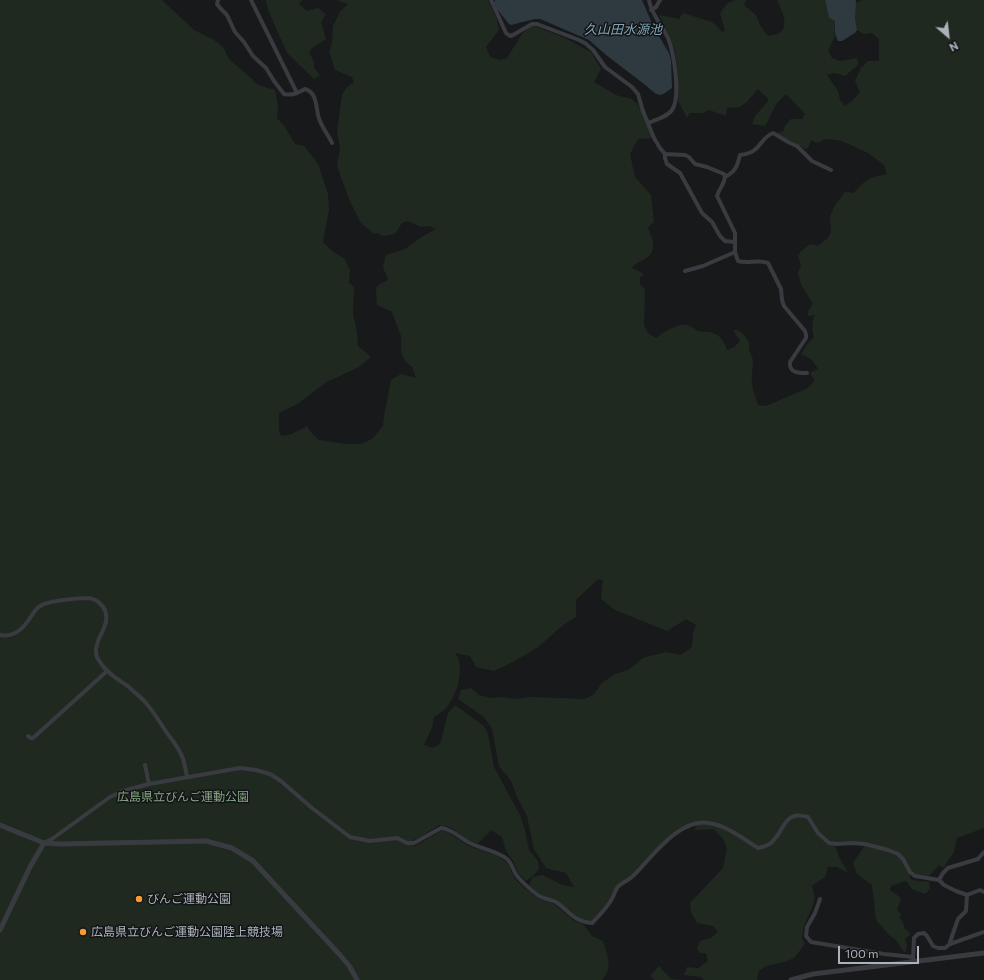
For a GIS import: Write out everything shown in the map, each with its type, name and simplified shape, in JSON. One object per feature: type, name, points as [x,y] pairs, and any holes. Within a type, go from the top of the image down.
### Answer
[{"type":"street","points":[[218,0],[217,4],[227,15],[235,32],[253,56],[266,68],[284,94],[289,95],[305,89],[312,92],[317,105],[320,123],[328,134],[332,143]]},
{"type":"street","points":[[251,0],[297,93]]},
{"type":"street","points":[[491,0],[506,33],[510,36],[532,24],[537,24],[579,40],[593,50],[605,67],[632,87],[638,94],[654,138],[665,154],[667,164],[680,173],[702,213],[712,222],[720,236],[725,241],[734,242]]},
{"type":"street","points":[[648,0],[651,10],[668,38],[672,53],[676,84],[673,110],[668,115],[648,123]]},
{"type":"street","points":[[651,10],[656,7],[660,0]]},
{"type":"street","points":[[726,177],[732,174],[736,168],[740,155],[754,151],[768,135],[773,133],[797,146],[812,161],[831,170]]},
{"type":"street","points":[[665,154],[685,155],[695,164],[724,174],[726,177]]},
{"type":"street","points":[[726,177],[725,183],[717,196],[735,233],[735,252],[738,260],[743,262],[763,261],[768,263],[781,289],[784,306],[805,331],[806,335],[806,338],[790,362],[790,366],[792,370],[797,373],[807,373]]},
{"type":"street","points":[[685,271],[703,266],[735,252]]},
{"type":"street","points":[[0,635],[12,635],[19,631],[25,626],[36,608],[41,605],[86,598],[98,601],[106,613],[107,620],[97,643],[96,652],[101,665],[146,702],[178,748],[183,759],[187,777]]},
{"type":"street","points":[[28,736],[33,738],[107,671]]},
{"type":"street","points":[[145,765],[149,784]]},
{"type":"street","points":[[0,930],[30,867],[44,843],[52,839],[110,797],[123,791],[149,784],[240,768],[270,774],[281,781],[312,808],[350,837],[370,841],[397,838],[407,843],[414,843],[441,828],[454,832],[468,843],[501,854],[511,863],[517,877],[540,897],[555,902],[574,918],[584,922],[592,923],[611,901],[617,888],[632,877],[671,836],[681,830],[696,823],[709,822],[734,833],[758,848],[772,842],[788,819],[793,816],[801,815],[808,817],[818,833],[830,843],[865,844],[888,850],[903,858],[910,872],[915,876],[939,880],[944,885],[956,891],[967,894],[980,890],[984,892]]},
{"type":"street","points":[[0,825],[44,843],[206,841],[232,848],[253,861],[340,955],[350,967],[357,980]]},
{"type":"street","points":[[939,880],[948,868],[978,859],[984,852]]},
{"type":"street","points":[[950,944],[958,919],[966,911],[967,894]]},
{"type":"street","points":[[820,899],[815,913],[807,927],[806,936],[811,942],[913,959]]},
{"type":"street","points":[[913,959],[914,938],[918,934],[924,933],[933,946],[945,948],[950,944],[984,932]]},
{"type":"street","points":[[791,980],[813,974],[913,959],[984,953]]},
{"type":"green space","name":"広島県立びんご運動公園","points":[[0,0],[162,0],[194,30],[214,40],[223,47],[229,59],[258,85],[275,90],[278,105],[277,118],[285,127],[295,144],[304,146],[318,164],[328,194],[329,210],[323,242],[332,251],[345,259],[350,270],[349,283],[354,287],[353,314],[358,346],[371,357],[359,367],[325,383],[299,403],[279,413],[279,430],[281,436],[292,434],[307,426],[319,440],[346,444],[361,444],[372,439],[383,426],[391,380],[401,374],[416,378],[412,367],[406,362],[401,353],[401,336],[392,312],[377,305],[376,288],[388,280],[383,267],[386,255],[405,249],[436,229],[429,226],[421,227],[407,221],[402,223],[395,234],[382,236],[378,233],[374,234],[361,223],[349,199],[337,166],[340,148],[337,131],[342,95],[346,88],[354,82],[352,77],[335,70],[329,51],[332,43],[333,26],[340,12],[348,4],[337,0],[488,0],[497,20],[499,30],[486,47],[490,57],[501,60],[507,58],[522,34],[532,25],[565,38],[591,52],[601,69],[594,82],[616,95],[631,99],[638,104],[652,138],[638,139],[630,154],[635,177],[651,195],[654,222],[648,227],[653,244],[652,252],[649,256],[632,268],[644,275],[640,278],[640,284],[645,289],[644,325],[648,333],[656,338],[671,328],[681,325],[688,326],[699,331],[712,333],[718,335],[727,350],[734,347],[740,341],[733,330],[741,332],[747,338],[749,349],[753,358],[752,384],[758,405],[766,406],[806,389],[815,381],[810,373],[818,369],[812,360],[801,354],[814,337],[812,326],[815,315],[808,316],[808,311],[813,304],[801,284],[798,273],[801,265],[798,256],[801,251],[810,244],[818,246],[828,238],[831,231],[830,217],[834,207],[845,192],[853,193],[868,180],[876,176],[887,174],[884,165],[868,153],[838,140],[825,139],[818,143],[811,140],[808,148],[805,149],[777,133],[784,131],[785,126],[791,119],[802,119],[805,114],[786,94],[777,103],[765,126],[752,124],[755,116],[769,100],[758,89],[747,102],[739,107],[727,108],[726,116],[709,110],[703,113],[690,113],[687,118],[678,101],[678,78],[675,52],[669,35],[659,15],[679,19],[683,13],[712,22],[722,32],[725,30],[720,14],[725,6],[733,1],[746,0],[744,5],[756,15],[760,25],[768,36],[778,34],[784,27],[784,18],[777,0],[825,0],[829,18],[835,21],[835,36],[828,51],[832,58],[840,61],[857,58],[858,65],[845,76],[834,73],[827,75],[838,91],[840,100],[844,106],[851,102],[860,92],[855,81],[861,68],[868,61],[879,61],[879,39],[872,33],[864,34],[857,30],[855,3],[862,0],[984,0],[984,828],[957,838],[954,852],[943,868],[939,865],[929,876],[915,875],[904,858],[865,843],[830,842],[819,832],[808,816],[793,814],[772,841],[758,847],[709,821],[681,829],[631,876],[621,882],[610,900],[592,922],[575,917],[556,901],[541,896],[529,886],[532,877],[543,875],[562,885],[574,887],[566,873],[546,868],[534,849],[527,816],[511,781],[499,766],[492,729],[484,717],[458,699],[461,690],[471,688],[479,695],[491,698],[501,697],[516,699],[530,697],[585,699],[594,694],[602,683],[615,674],[628,670],[643,658],[666,652],[681,655],[692,647],[693,633],[696,625],[686,619],[667,631],[615,610],[601,599],[603,580],[598,579],[576,600],[576,617],[562,626],[538,647],[513,662],[494,671],[476,667],[470,656],[455,653],[460,666],[457,688],[451,702],[443,711],[434,717],[432,728],[424,745],[433,748],[440,744],[448,713],[455,705],[484,726],[488,734],[494,767],[520,815],[529,850],[538,861],[539,869],[526,881],[519,874],[506,851],[502,837],[491,830],[477,844],[468,840],[450,827],[439,825],[413,840],[413,846],[441,831],[444,831],[467,845],[500,857],[508,864],[515,879],[526,889],[539,899],[554,904],[573,920],[584,925],[592,936],[603,941],[609,966],[606,975],[602,980],[0,980]]},
{"type":"green space","points":[[266,0],[302,0],[299,4],[307,11],[318,8],[326,14],[321,22],[326,39],[313,47],[309,52],[314,62],[314,68],[320,75],[314,79],[287,53],[268,10]]},
{"type":"green space","points":[[794,816],[807,818],[829,844],[835,846],[848,873],[837,867],[828,867],[825,877],[812,886],[815,897],[804,926],[802,938],[805,944],[794,958],[766,966],[759,971],[757,980],[704,980],[701,977],[684,975],[687,967],[698,968],[708,961],[706,953],[700,953],[697,949],[700,941],[711,938],[718,932],[713,926],[697,923],[691,912],[690,903],[723,868],[727,848],[724,840],[714,829],[695,830],[696,824],[709,823],[724,828],[758,849],[766,847]]},
{"type":"green space","points":[[865,845],[899,856],[902,858],[908,869],[911,880],[929,882],[930,889],[925,894],[912,889],[906,881],[891,886],[890,890],[901,898],[897,910],[901,914],[900,918],[904,928],[910,935],[905,939],[907,946],[905,953],[895,939],[890,936],[876,920],[872,885],[857,874],[853,863]]},
{"type":"green space","points":[[659,966],[671,979],[687,980],[655,980],[650,976]]},
{"type":"water","name":"久山田水源池","points":[[495,0],[642,0],[654,28],[669,53],[671,60],[672,88],[661,95],[656,94],[589,40],[540,19],[511,25],[497,9],[494,2]]},
{"type":"water","points":[[825,0],[856,0],[855,18],[857,30],[855,33],[842,41],[838,41],[835,32],[835,21],[829,18]]},
{"type":"place","name":"びんご運動公園","points":[[139,899]]},
{"type":"place","name":"広島県立びんご運動公園陸上競技場","points":[[83,932]]}]
